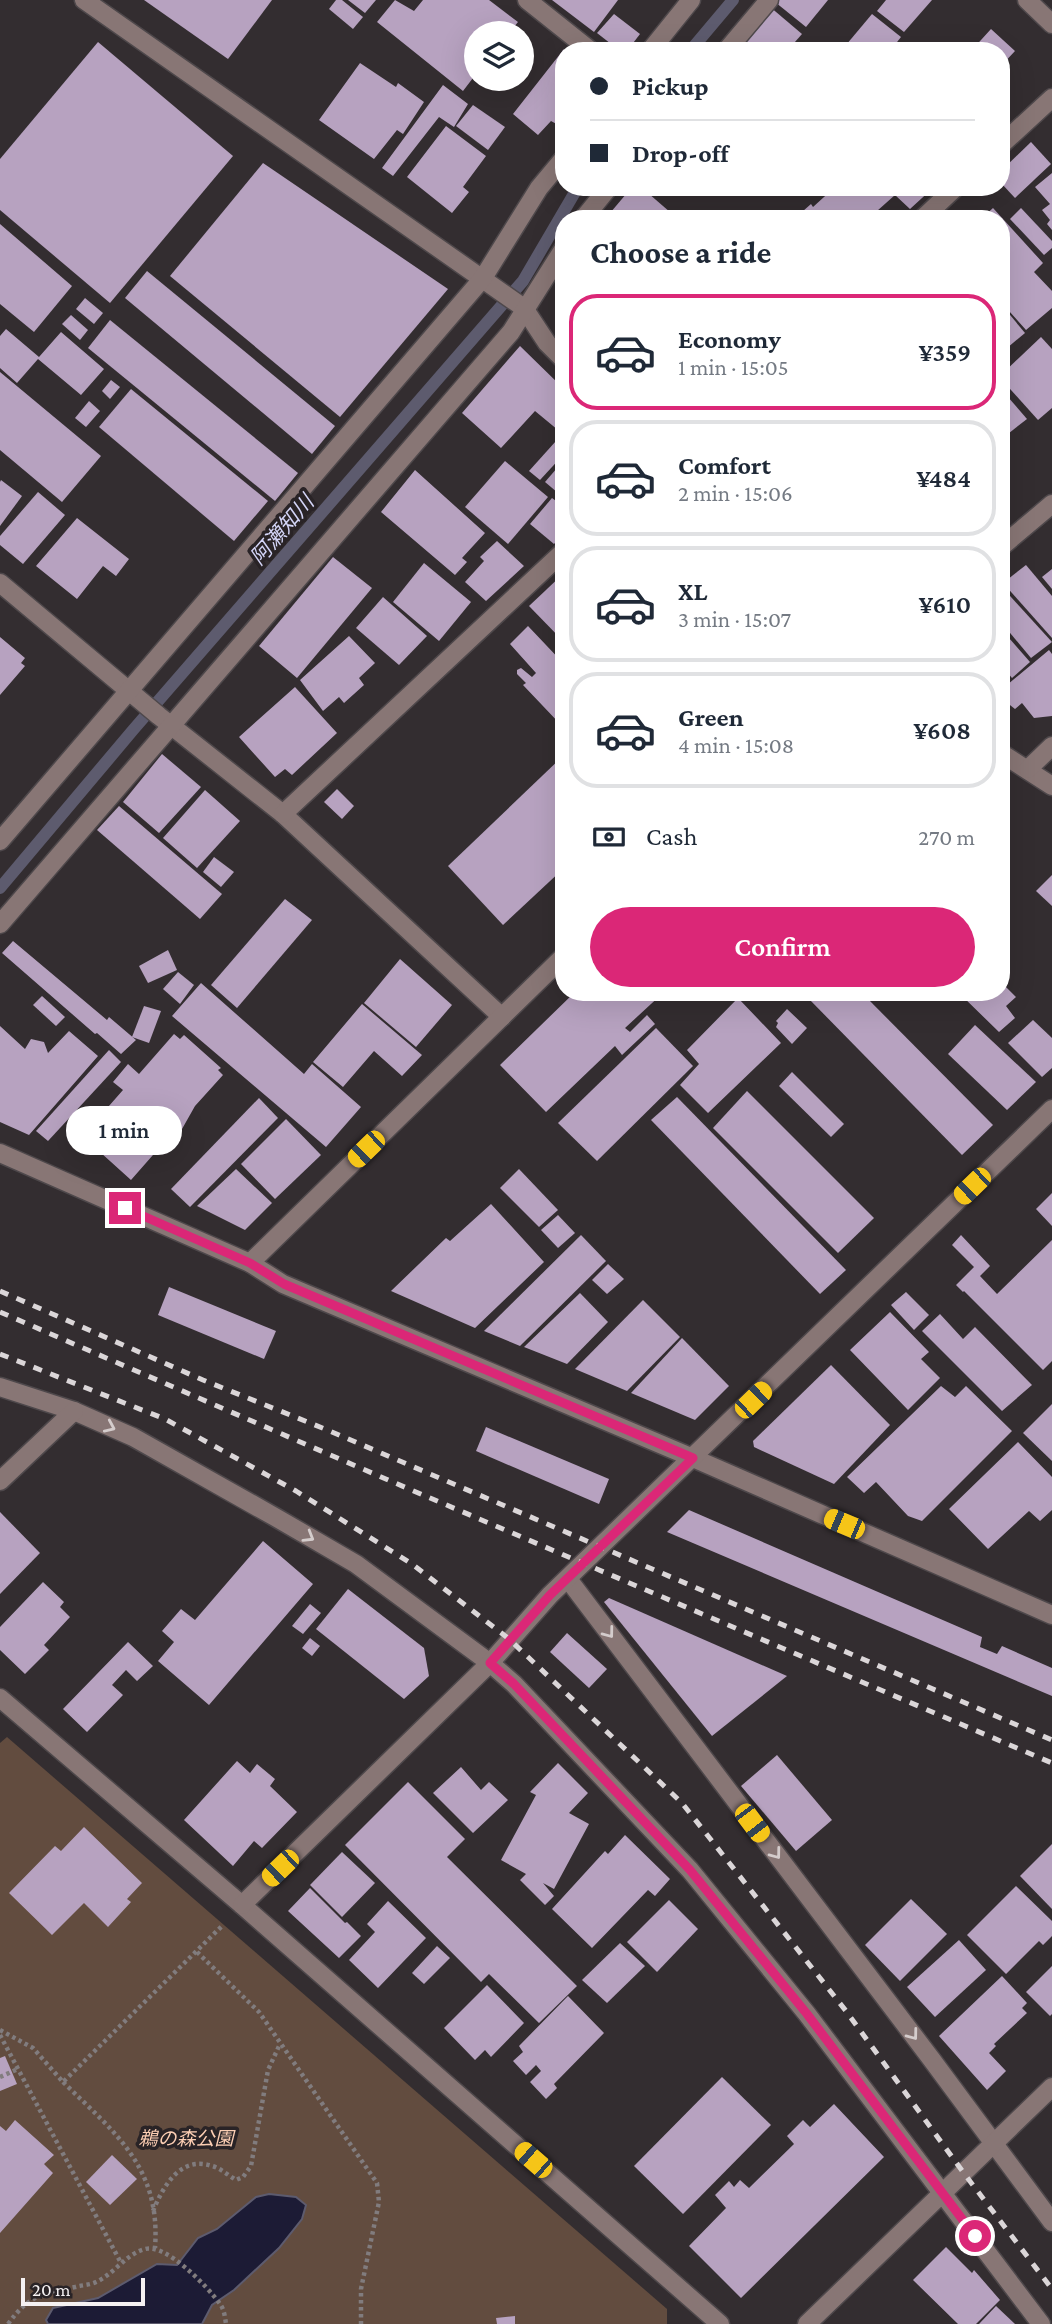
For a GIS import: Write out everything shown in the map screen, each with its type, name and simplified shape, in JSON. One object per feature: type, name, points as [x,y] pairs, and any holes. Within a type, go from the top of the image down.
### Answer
[{"type":"street","points":[[84,0],[521,306],[555,350]]},
{"type":"street","points":[[527,0],[580,42]]},
{"type":"street","points":[[657,42],[691,0]]},
{"type":"street","points":[[734,42],[769,0]]},
{"type":"street","points":[[1027,0],[1052,24]]},
{"type":"street","points":[[1010,137],[1052,98]]},
{"type":"street","points":[[0,841],[135,696],[489,283],[539,188],[555,169]]},
{"type":"street","points":[[591,210],[602,196]]},
{"type":"street","points":[[932,210],[946,196]]},
{"type":"street","points":[[0,924],[165,721],[511,332],[521,306],[555,260]]},
{"type":"street","points":[[1010,539],[1052,504]]},
{"type":"street","points":[[283,814],[555,559]]},
{"type":"street","points":[[0,583],[165,721],[283,814],[502,1017]]},
{"type":"street","points":[[1028,769],[1052,746]]},
{"type":"street","points":[[1010,758],[1052,786]]},
{"type":"street","points":[[250,1263],[555,965]]},
{"type":"street","points":[[242,1905],[490,1663],[509,1639],[568,1579],[1052,1108]]},
{"type":"street","points":[[0,1153],[250,1263],[284,1284],[1049,1610]]},
{"type":"street","points":[[0,1388],[74,1411],[133,1437],[356,1564],[490,1663],[514,1684],[690,1870],[807,2014],[1041,2324]]},
{"type":"street","points":[[0,1481],[74,1411]]},
{"type":"street","points":[[568,1579],[1052,2222]]},
{"type":"street","points":[[0,1698],[242,1905],[720,2324]]},
{"type":"street","points":[[807,2324],[1052,2087]]},
{"type":"path","points":[[63,2082],[242,1905]]},
{"type":"path","points":[[197,1952],[259,2012],[376,2183],[379,2202],[361,2289],[361,2324]]},
{"type":"path","points":[[0,2032],[33,2048],[122,2140],[139,2164],[150,2190],[156,2232],[155,2248]]},
{"type":"path","points":[[0,2032],[121,2263]]},
{"type":"path","points":[[153,2211],[161,2192],[176,2173],[188,2166],[200,2163],[213,2166],[236,2180],[243,2177],[251,2166],[268,2070],[280,2044]]},
{"type":"path","points":[[0,2077],[18,2069]]},
{"type":"path","points":[[8,2324],[29,2300],[97,2282],[144,2249],[155,2248],[172,2256],[202,2283],[222,2306],[226,2324]]},
{"type":"green space","name":"鵜の森公園","points":[[7,1737],[667,2309],[667,2324],[0,2324],[0,1743]]},
{"type":"shaded area","points":[[269,2194],[296,2197],[306,2205],[302,2219],[279,2248],[234,2290],[212,2305],[202,2324],[48,2324],[46,2320],[53,2308],[98,2298],[157,2264],[177,2265],[198,2238],[217,2229],[256,2197]]},
{"type":"building","points":[[144,0],[272,0],[228,59]]},
{"type":"building","points":[[336,0],[342,0],[363,17],[353,29],[329,9]]},
{"type":"building","points":[[348,0],[376,0],[365,13]]},
{"type":"building","points":[[395,0],[414,11],[423,0],[489,0],[517,21],[464,21],[463,91],[377,22]]},
{"type":"building","points":[[552,0],[618,0],[594,32]]},
{"type":"building","points":[[828,0],[806,27],[775,2]]},
{"type":"building","points":[[886,0],[932,0],[904,32],[877,11]]},
{"type":"building","points":[[769,6],[802,34],[795,42],[740,41]]},
{"type":"building","points":[[614,14],[640,34],[634,42],[608,42],[597,33]]},
{"type":"building","points":[[872,14],[901,37],[897,42],[849,42]]},
{"type":"building","points":[[991,29],[1005,42],[979,42]]},
{"type":"building","points":[[98,42],[233,156],[110,303],[0,210],[0,159]]},
{"type":"building","points":[[555,60],[555,123],[551,121],[538,135],[513,114],[531,91],[534,91],[534,87]]},
{"type":"building","points":[[360,63],[396,87],[398,83],[424,102],[403,134],[397,130],[374,159],[319,120]]},
{"type":"building","points":[[443,85],[468,104],[454,127],[439,117],[393,176],[382,168]]},
{"type":"building","points":[[473,105],[505,127],[488,150],[456,126]]},
{"type":"building","points":[[446,126],[486,156],[463,187],[469,192],[452,213],[407,177]]},
{"type":"building","points":[[1031,142],[1051,164],[1015,198],[1010,193],[1010,162]]},
{"type":"building","points":[[263,163],[448,289],[340,417],[170,276]]},
{"type":"building","points":[[1052,173],[1052,230],[1047,224],[1050,220],[1042,210],[1050,204],[1035,187]]},
{"type":"building","points":[[624,196],[651,196],[668,210],[613,210]]},
{"type":"building","points":[[825,196],[894,196],[878,210],[804,210],[811,204],[813,207]]},
{"type":"building","points":[[896,196],[924,196],[910,209]]},
{"type":"building","points":[[1021,208],[1052,241],[1052,248],[1044,255],[1010,219]]},
{"type":"building","points":[[0,224],[72,286],[34,332],[0,304]]},
{"type":"building","points":[[1010,227],[1043,263],[1034,272],[1052,291],[1052,308],[1026,330],[1010,312]]},
{"type":"building","points":[[147,271],[335,426],[312,454],[125,298]]},
{"type":"building","points":[[85,298],[103,313],[94,324],[76,309]]},
{"type":"building","points":[[71,315],[88,330],[80,340],[62,324]]},
{"type":"building","points":[[1010,315],[1025,333],[1010,346]]},
{"type":"building","points":[[110,320],[298,473],[275,501],[88,348]]},
{"type":"building","points":[[6,329],[39,357],[61,332],[104,369],[81,395],[38,359],[17,383],[0,368],[0,336]]},
{"type":"building","points":[[1041,337],[1052,349],[1052,408],[1038,420],[1010,389],[1010,366]]},
{"type":"building","points":[[520,346],[555,380],[555,428],[535,411],[501,448],[462,413]]},
{"type":"building","points":[[0,372],[101,456],[62,502],[0,450]]},
{"type":"building","points":[[111,380],[120,387],[110,399],[102,391]]},
{"type":"building","points":[[131,389],[268,501],[234,541],[99,427]]},
{"type":"building","points":[[1010,399],[1027,419],[1010,432]]},
{"type":"building","points":[[89,401],[100,411],[86,427],[75,418]]},
{"type":"building","points":[[555,442],[555,464],[540,480],[529,471]]},
{"type":"building","points":[[505,461],[548,497],[508,544],[465,507]]},
{"type":"building","points":[[415,470],[485,533],[462,558],[467,562],[455,575],[381,512]]},
{"type":"building","points":[[555,470],[555,490],[545,482]]},
{"type":"building","points":[[1,480],[22,496],[0,526],[0,482]]},
{"type":"building","points":[[38,492],[65,515],[23,564],[0,545],[0,536]]},
{"type":"building","points":[[552,498],[555,500],[554,544],[530,524]]},
{"type":"building","points":[[77,518],[129,559],[116,576],[103,566],[77,599],[36,566]]},
{"type":"building","points":[[497,541],[524,566],[486,601],[465,582],[484,561],[480,557]]},
{"type":"building","points":[[333,557],[372,588],[297,678],[259,646]]},
{"type":"building","points":[[424,563],[471,602],[439,641],[393,602]]},
{"type":"building","points":[[1026,565],[1052,596],[1052,638],[1010,591],[1010,578]]},
{"type":"building","points":[[1052,569],[1052,589],[1042,577]]},
{"type":"building","points":[[555,581],[555,633],[529,606]]},
{"type":"building","points":[[1010,596],[1052,642],[1031,658],[1010,633]]},
{"type":"building","points":[[383,597],[427,636],[399,665],[356,628]]},
{"type":"building","points":[[528,626],[555,654],[555,719],[523,685],[526,683],[517,674],[517,670],[521,668],[532,677],[536,673],[510,644]]},
{"type":"building","points":[[349,636],[375,663],[359,678],[364,685],[344,703],[339,697],[323,711],[300,680]]},
{"type":"building","points":[[0,637],[25,658],[21,663],[25,666],[0,695]]},
{"type":"building","points":[[1010,639],[1030,662],[1012,678],[1010,676]]},
{"type":"building","points":[[1049,650],[1052,654],[1052,716],[1034,718],[1022,703],[1015,709],[1010,705],[1010,682]]},
{"type":"building","points":[[295,687],[337,733],[292,775],[285,769],[275,777],[239,737]]},
{"type":"building","points":[[162,754],[201,787],[159,833],[123,802]]},
{"type":"building","points":[[555,764],[555,876],[503,925],[448,866]]},
{"type":"building","points":[[337,789],[354,806],[342,819],[324,802]]},
{"type":"building","points":[[205,790],[240,821],[197,868],[163,838]]},
{"type":"building","points":[[119,806],[222,894],[200,919],[97,830]]},
{"type":"building","points":[[214,857],[234,872],[221,887],[203,872]]},
{"type":"building","points":[[1052,875],[1052,906],[1036,891]]},
{"type":"building","points":[[285,899],[312,920],[237,1008],[211,985]]},
{"type":"building","points":[[13,941],[107,1020],[109,1017],[136,1040],[121,1054],[95,1034],[2,953]]},
{"type":"building","points":[[168,950],[177,970],[148,983],[139,966]]},
{"type":"building","points":[[400,959],[452,1005],[416,1047],[364,1003]]},
{"type":"building","points":[[178,972],[194,985],[180,1004],[163,989]]},
{"type":"building","points":[[201,983],[304,1074],[312,1064],[361,1107],[326,1147],[172,1016]]},
{"type":"building","points":[[1010,991],[1016,997],[1006,1006],[1015,1018],[999,1032],[967,1001],[1010,1001]]},
{"type":"building","points":[[42,996],[65,1017],[56,1026],[33,1005]]},
{"type":"building","points":[[566,1001],[654,1001],[625,1028],[630,1032],[647,1015],[655,1024],[622,1055],[615,1046],[546,1112],[500,1065]]},
{"type":"building","points":[[735,1001],[741,1001],[781,1043],[708,1113],[680,1085],[699,1064],[687,1050]]},
{"type":"building","points":[[811,1001],[870,1001],[993,1125],[962,1155]]},
{"type":"building","points":[[362,1004],[422,1055],[402,1076],[374,1051],[343,1087],[313,1062]]},
{"type":"building","points":[[144,1006],[161,1011],[149,1043],[132,1037]]},
{"type":"building","points":[[787,1009],[807,1028],[792,1044],[776,1027],[776,1021]]},
{"type":"building","points":[[1033,1020],[1052,1038],[1052,1068],[1042,1077],[1008,1043]]},
{"type":"building","points":[[975,1025],[1036,1082],[1007,1110],[948,1054]]},
{"type":"building","points":[[0,1026],[25,1049],[31,1039],[44,1042],[48,1053],[69,1031],[98,1056],[29,1135],[0,1122]]},
{"type":"building","points":[[656,1028],[693,1066],[597,1161],[558,1123]]},
{"type":"building","points":[[174,1034],[180,1039],[184,1035],[221,1068],[218,1070],[223,1075],[195,1106],[182,1129],[160,1147],[131,1180],[90,1143],[95,1138],[87,1131],[123,1090],[113,1082],[128,1064],[139,1074]]},
{"type":"building","points":[[109,1050],[121,1062],[48,1141],[36,1131]]},
{"type":"building","points":[[792,1072],[844,1124],[831,1137],[779,1086]]},
{"type":"building","points":[[747,1091],[874,1218],[838,1253],[713,1128]]},
{"type":"building","points":[[677,1097],[846,1270],[820,1294],[651,1120]]},
{"type":"building","points":[[259,1098],[278,1118],[190,1207],[171,1189]]},
{"type":"building","points":[[286,1119],[321,1155],[275,1199],[241,1164]]},
{"type":"building","points":[[236,1169],[272,1203],[245,1230],[197,1206]]},
{"type":"building","points":[[519,1169],[558,1210],[539,1227],[500,1188]]},
{"type":"building","points":[[1052,1193],[1052,1226],[1036,1209]]},
{"type":"building","points":[[491,1204],[544,1262],[475,1328],[391,1291],[446,1238],[450,1241]]},
{"type":"building","points":[[558,1215],[575,1233],[558,1248],[541,1230]]},
{"type":"building","points":[[581,1235],[606,1261],[520,1346],[484,1331]]},
{"type":"building","points":[[961,1235],[990,1266],[980,1276],[997,1294],[1052,1240],[1052,1361],[1043,1370],[956,1285],[974,1267],[952,1245]]},
{"type":"building","points":[[608,1264],[624,1279],[607,1294],[592,1280]]},
{"type":"building","points":[[169,1287],[276,1331],[264,1359],[158,1315]]},
{"type":"building","points":[[906,1292],[929,1315],[914,1330],[891,1305]]},
{"type":"building","points":[[580,1293],[608,1322],[567,1364],[524,1347]]},
{"type":"building","points":[[643,1300],[680,1337],[627,1391],[575,1369]]},
{"type":"building","points":[[890,1312],[929,1352],[921,1359],[940,1378],[908,1410],[850,1350]]},
{"type":"building","points":[[940,1314],[963,1339],[975,1327],[1032,1385],[1002,1411],[922,1331]]},
{"type":"building","points":[[682,1338],[729,1386],[695,1420],[631,1393]]},
{"type":"building","points":[[831,1365],[890,1425],[834,1484],[754,1447],[753,1441]]},
{"type":"building","points":[[941,1386],[955,1397],[966,1386],[1012,1431],[922,1521],[908,1516],[876,1482],[864,1493],[847,1477]]},
{"type":"building","points":[[1052,1404],[1052,1461],[1023,1433]]},
{"type":"building","points":[[486,1427],[609,1479],[599,1504],[476,1451]]},
{"type":"building","points":[[1018,1442],[1052,1477],[1052,1510],[1040,1521],[1029,1511],[988,1549],[949,1509]]},
{"type":"building","points":[[689,1510],[982,1637],[980,1647],[997,1654],[1002,1646],[1052,1668],[1052,1696],[667,1532]]},
{"type":"building","points":[[0,1512],[40,1553],[0,1594]]},
{"type":"building","points":[[263,1541],[313,1584],[209,1705],[158,1661],[174,1642],[162,1631],[181,1609],[195,1620]]},
{"type":"building","points":[[43,1582],[64,1602],[60,1607],[70,1617],[44,1645],[49,1650],[25,1674],[0,1650],[0,1627]]},
{"type":"building","points":[[348,1589],[424,1648],[429,1676],[404,1699],[316,1629]]},
{"type":"building","points":[[609,1598],[787,1676],[712,1736],[604,1602]]},
{"type":"building","points":[[310,1604],[321,1613],[303,1634],[292,1626]]},
{"type":"building","points":[[567,1633],[607,1669],[589,1688],[550,1652]]},
{"type":"building","points":[[310,1638],[320,1646],[312,1656],[302,1648]]},
{"type":"building","points":[[128,1642],[153,1666],[137,1681],[126,1670],[112,1685],[123,1695],[87,1732],[63,1709]]},
{"type":"building","points":[[777,1755],[832,1820],[796,1851],[741,1786]]},
{"type":"building","points":[[237,1761],[250,1773],[257,1764],[275,1779],[270,1786],[297,1812],[262,1848],[254,1841],[233,1866],[184,1820]]},
{"type":"building","points":[[558,1763],[588,1793],[569,1813],[589,1824],[554,1889],[543,1883],[554,1896],[545,1905],[520,1880],[526,1874],[501,1860],[536,1795],[530,1792]]},
{"type":"building","points":[[461,1767],[481,1790],[489,1782],[508,1800],[473,1833],[433,1793]]},
{"type":"building","points":[[408,1782],[465,1839],[447,1857],[577,1986],[539,2023],[489,1974],[481,1982],[345,1845]]},
{"type":"building","points":[[84,1827],[142,1883],[127,1899],[131,1902],[108,1927],[84,1903],[52,1935],[9,1893],[55,1846],[61,1851]]},
{"type":"building","points":[[625,1835],[670,1879],[655,1896],[648,1890],[592,1948],[552,1909],[605,1851],[608,1854]]},
{"type":"building","points":[[1052,1844],[1052,1909],[1020,1876]]},
{"type":"building","points":[[342,1852],[375,1883],[342,1917],[310,1885]]},
{"type":"building","points":[[1016,1886],[1052,1921],[1052,1936],[1043,1945],[1039,1941],[1006,1974],[967,1935]]},
{"type":"building","points":[[310,1888],[361,1936],[339,1958],[288,1911]]},
{"type":"building","points":[[911,1899],[947,1934],[900,1981],[865,1945]]},
{"type":"building","points":[[669,1900],[698,1929],[657,1972],[627,1942]]},
{"type":"building","points":[[388,1901],[426,1938],[378,1988],[349,1960],[375,1932],[367,1924]]},
{"type":"building","points":[[959,1940],[986,1970],[935,2017],[907,1987]]},
{"type":"building","points":[[620,1943],[645,1966],[607,2003],[582,1980]]},
{"type":"building","points":[[437,1946],[450,1958],[424,1984],[412,1973]]},
{"type":"building","points":[[1052,1966],[1052,2014],[1050,2016],[1026,1992]]},
{"type":"building","points":[[1002,1976],[1027,2003],[1022,2008],[1027,2013],[994,2044],[996,2046],[989,2053],[1006,2071],[987,2090],[939,2036]]},
{"type":"building","points":[[487,1985],[524,2023],[491,2057],[485,2050],[475,2060],[444,2028]]},
{"type":"building","points":[[568,1996],[604,2033],[554,2084],[557,2088],[546,2099],[530,2082],[541,2071],[536,2065],[526,2075],[513,2061],[523,2052],[519,2046]]},
{"type":"building","points":[[5,2056],[17,2084],[0,2091],[0,2058]]},
{"type":"building","points":[[722,2077],[771,2125],[683,2214],[634,2166]]},
{"type":"building","points":[[834,2104],[884,2157],[741,2298],[689,2246],[726,2208],[715,2195],[729,2181],[734,2187],[740,2180],[749,2188],[794,2144],[787,2136],[803,2120],[810,2127]]},
{"type":"building","points":[[15,2120],[54,2155],[44,2164],[53,2173],[0,2233],[0,2126],[6,2131]]},
{"type":"building","points":[[112,2155],[137,2179],[110,2205],[86,2182]]},
{"type":"building","points":[[946,2247],[972,2273],[974,2270],[1000,2300],[976,2324],[958,2324],[913,2280]]},
{"type":"building","points":[[996,2306],[1015,2324],[979,2324]]},
{"type":"building","points":[[515,2316],[515,2324],[497,2324],[496,2318]]},
{"type":"waterway","name":"阿瀬知川","points":[[698,42],[733,0]]},
{"type":"waterway","name":"阿瀬知川","points":[[565,210],[573,196]]},
{"type":"waterway","name":"阿瀬知川","points":[[0,888],[133,730],[523,281],[555,226]]},
{"type":"railway","points":[[0,1291],[203,1380],[325,1429],[1052,1740]]},
{"type":"railway","points":[[0,1312],[1052,1763]]},
{"type":"railway","points":[[0,1354],[165,1419],[296,1491],[412,1564],[509,1639],[682,1803],[846,2011],[1052,2289]]},
{"type":"route","points":[[125,1208],[250,1263],[284,1284],[693,1458],[550,1595],[490,1663],[514,1684],[690,1870],[807,2014],[975,2236]]}]
